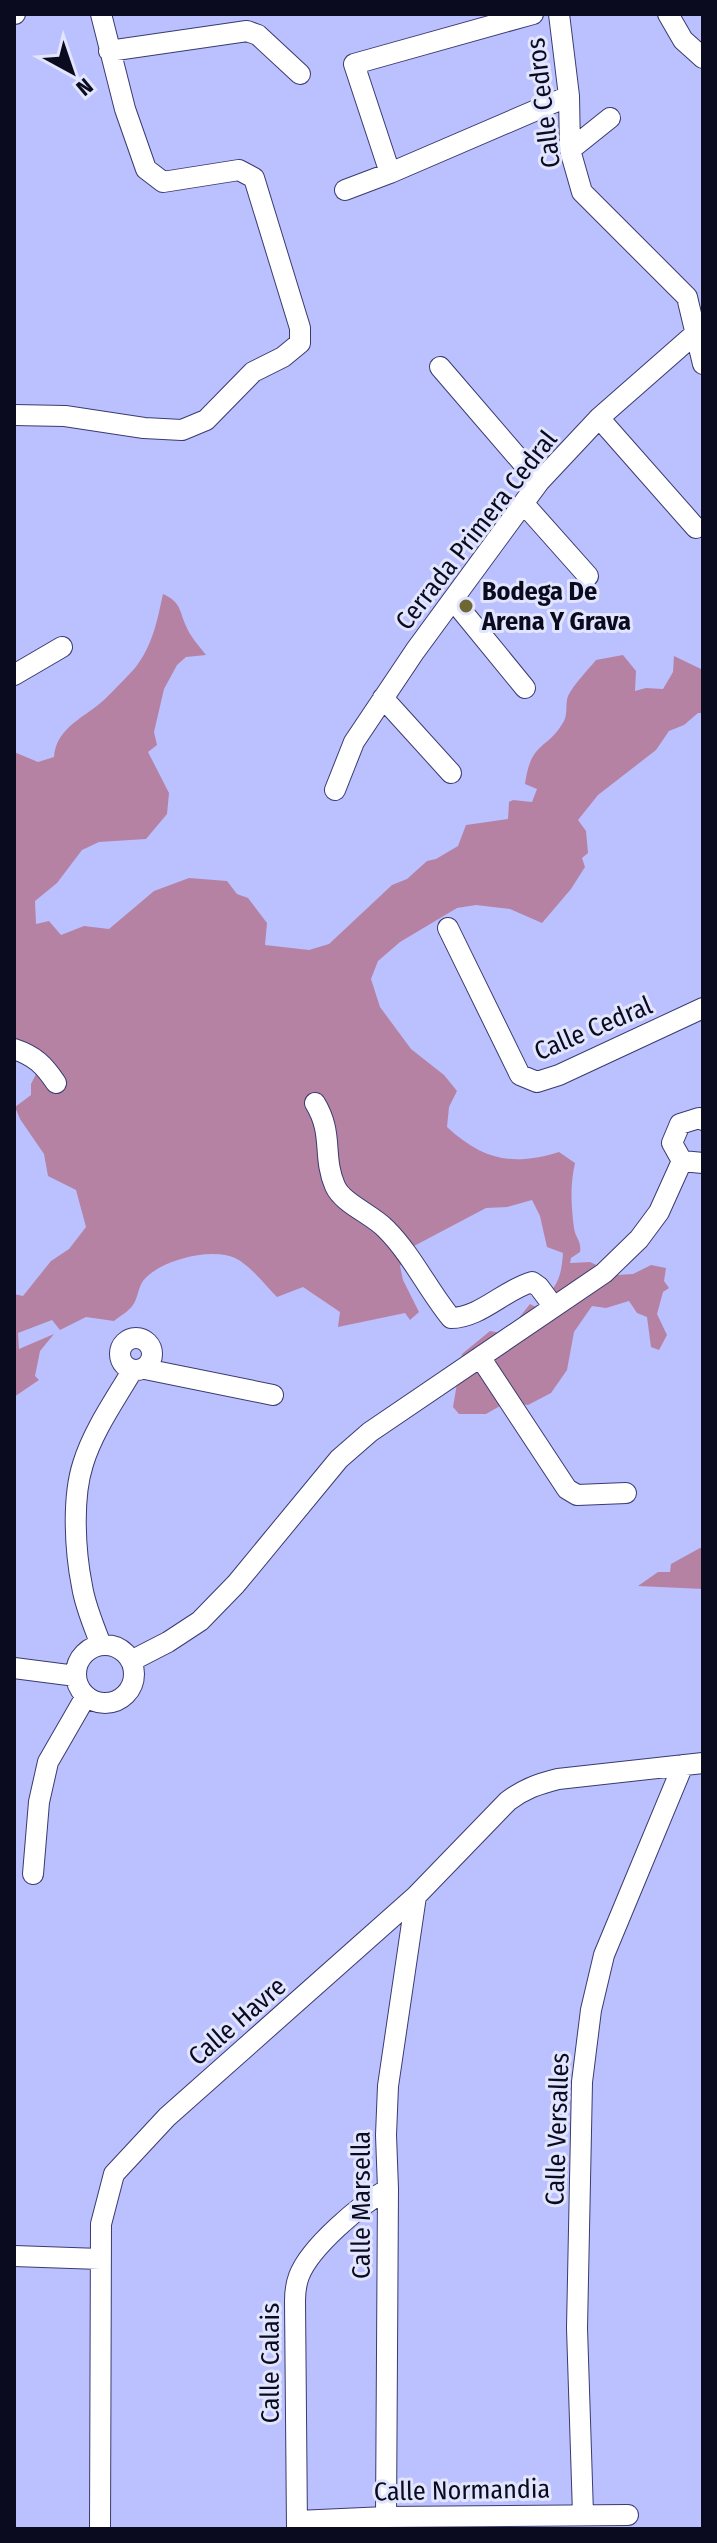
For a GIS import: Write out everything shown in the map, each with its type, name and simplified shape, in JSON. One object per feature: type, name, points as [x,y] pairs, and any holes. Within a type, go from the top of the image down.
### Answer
[{"type":"street","points":[[14,415],[65,416],[144,428],[182,430],[206,420],[253,372],[283,357],[300,343],[300,328],[254,178],[239,170],[163,182],[146,169],[109,51],[101,14]]},
{"type":"street","points":[[390,173],[354,64],[533,14]]},
{"type":"street","name":"Calle Cedros","points":[[559,14],[569,96],[570,150],[582,192],[687,297],[703,364]]},
{"type":"street","points":[[668,14],[683,40],[703,58]]},
{"type":"street","points":[[109,51],[247,31],[258,35],[300,74]]},
{"type":"street","points":[[345,190],[569,96]]},
{"type":"street","points":[[570,150],[610,118]]},
{"type":"street","name":"Cerrada Primera Cedral","points":[[335,790],[354,742],[383,698],[539,482],[599,418],[697,332]]},
{"type":"street","points":[[440,367],[539,482]]},
{"type":"street","points":[[599,418],[696,528]]},
{"type":"street","points":[[524,504],[588,576]]},
{"type":"street","points":[[453,600],[525,688]]},
{"type":"street","points":[[14,675],[62,647]]},
{"type":"street","points":[[383,698],[451,773]]},
{"type":"street","name":"Calle Cedral","points":[[448,928],[520,1075],[537,1082],[559,1075],[703,1008]]},
{"type":"street","points":[[14,1049],[31,1055],[45,1065],[56,1083]]},
{"type":"street","points":[[315,1103],[324,1118],[328,1134],[329,1168],[336,1189],[375,1218],[393,1236],[451,1318],[465,1318],[502,1295],[532,1282],[554,1307]]},
{"type":"street","points":[[682,1161],[672,1143],[680,1124],[699,1118],[703,1120]]},
{"type":"street","points":[[131,1661],[200,1621],[246,1572],[339,1459],[370,1432],[604,1273],[639,1239],[659,1212],[682,1161]]},
{"type":"street","points":[[682,1161],[703,1163]]},
{"type":"street","points":[[480,1357],[556,1477],[567,1489],[577,1495],[626,1493]]},
{"type":"street","points":[[101,1645],[82,1587],[76,1513],[83,1462],[105,1417],[138,1370],[273,1395]]},
{"type":"street","points":[[116,1646],[131,1661],[133,1680],[123,1696],[104,1703],[86,1696],[79,1687],[76,1676],[79,1660],[90,1648],[116,1646]]},
{"type":"street","points":[[14,1668],[76,1676]]},
{"type":"street","points":[[33,1874],[39,1802],[48,1762],[86,1696]]},
{"type":"street","name":"Calle Havre","points":[[100,2529],[101,2224],[114,2174],[167,2117],[416,1896],[508,1801],[534,1785],[558,1779],[693,1764]]},
{"type":"street","name":"Calle Versalles","points":[[583,2514],[577,2328],[582,2082],[591,2010],[604,1955],[693,1764]]},
{"type":"street","name":"Calle Marsella","points":[[386,2517],[388,2086],[416,1896]]},
{"type":"street","name":"Calle Calais","points":[[297,2525],[295,2301],[299,2274],[351,2214],[388,2189]]},
{"type":"street","points":[[14,2256],[100,2259]]},
{"type":"street","name":"Calle Normandia","points":[[297,2525],[386,2517],[628,2515]]},
{"type":"shaded area","points":[[163,594],[179,607],[186,626],[206,655],[186,657],[177,665],[164,689],[154,732],[157,745],[148,752],[169,793],[167,814],[146,839],[99,842],[82,850],[57,883],[35,901],[36,924],[49,921],[61,935],[84,926],[109,929],[154,891],[189,878],[227,881],[237,894],[248,898],[267,923],[265,945],[309,950],[329,944],[392,885],[407,879],[427,861],[458,846],[466,825],[508,819],[509,802],[532,802],[537,789],[525,784],[531,760],[558,731],[566,715],[568,696],[596,660],[623,655],[636,671],[635,691],[663,689],[673,672],[674,656],[703,670],[703,713],[669,731],[656,750],[598,795],[578,820],[586,831],[588,853],[582,858],[585,867],[542,923],[510,909],[476,905],[457,908],[400,942],[378,961],[371,979],[380,1007],[411,1049],[444,1075],[457,1091],[449,1107],[447,1127],[474,1147],[500,1158],[527,1159],[559,1152],[575,1163],[572,1211],[580,1252],[571,1258],[570,1263],[590,1262],[617,1275],[633,1274],[651,1265],[666,1268],[664,1281],[669,1288],[663,1292],[657,1314],[667,1335],[659,1350],[651,1347],[647,1317],[637,1313],[629,1301],[606,1308],[592,1306],[574,1332],[567,1370],[551,1393],[528,1405],[507,1402],[486,1414],[459,1414],[453,1407],[462,1354],[490,1331],[506,1334],[530,1304],[536,1307],[559,1278],[563,1253],[547,1247],[540,1216],[532,1200],[507,1207],[486,1208],[414,1246],[400,1266],[403,1280],[419,1312],[410,1320],[405,1313],[338,1327],[340,1312],[303,1287],[277,1297],[252,1270],[235,1258],[213,1254],[173,1262],[143,1281],[133,1305],[114,1321],[86,1317],[60,1330],[52,1320],[18,1333],[19,1349],[54,1334],[40,1351],[35,1376],[39,1380],[14,1397],[14,1294],[23,1296],[51,1261],[69,1249],[86,1227],[76,1190],[48,1176],[44,1154],[15,1107],[31,1095],[31,1084],[37,1072],[14,1059],[14,752],[38,762],[54,757],[66,730],[105,699],[141,659],[154,632]]},
{"type":"shaded area","points":[[703,1548],[703,1589],[638,1586],[658,1572],[670,1572],[671,1564]]},
{"type":"place","name":"Bodega De Arena Y Grava","points":[[466,606]]}]
